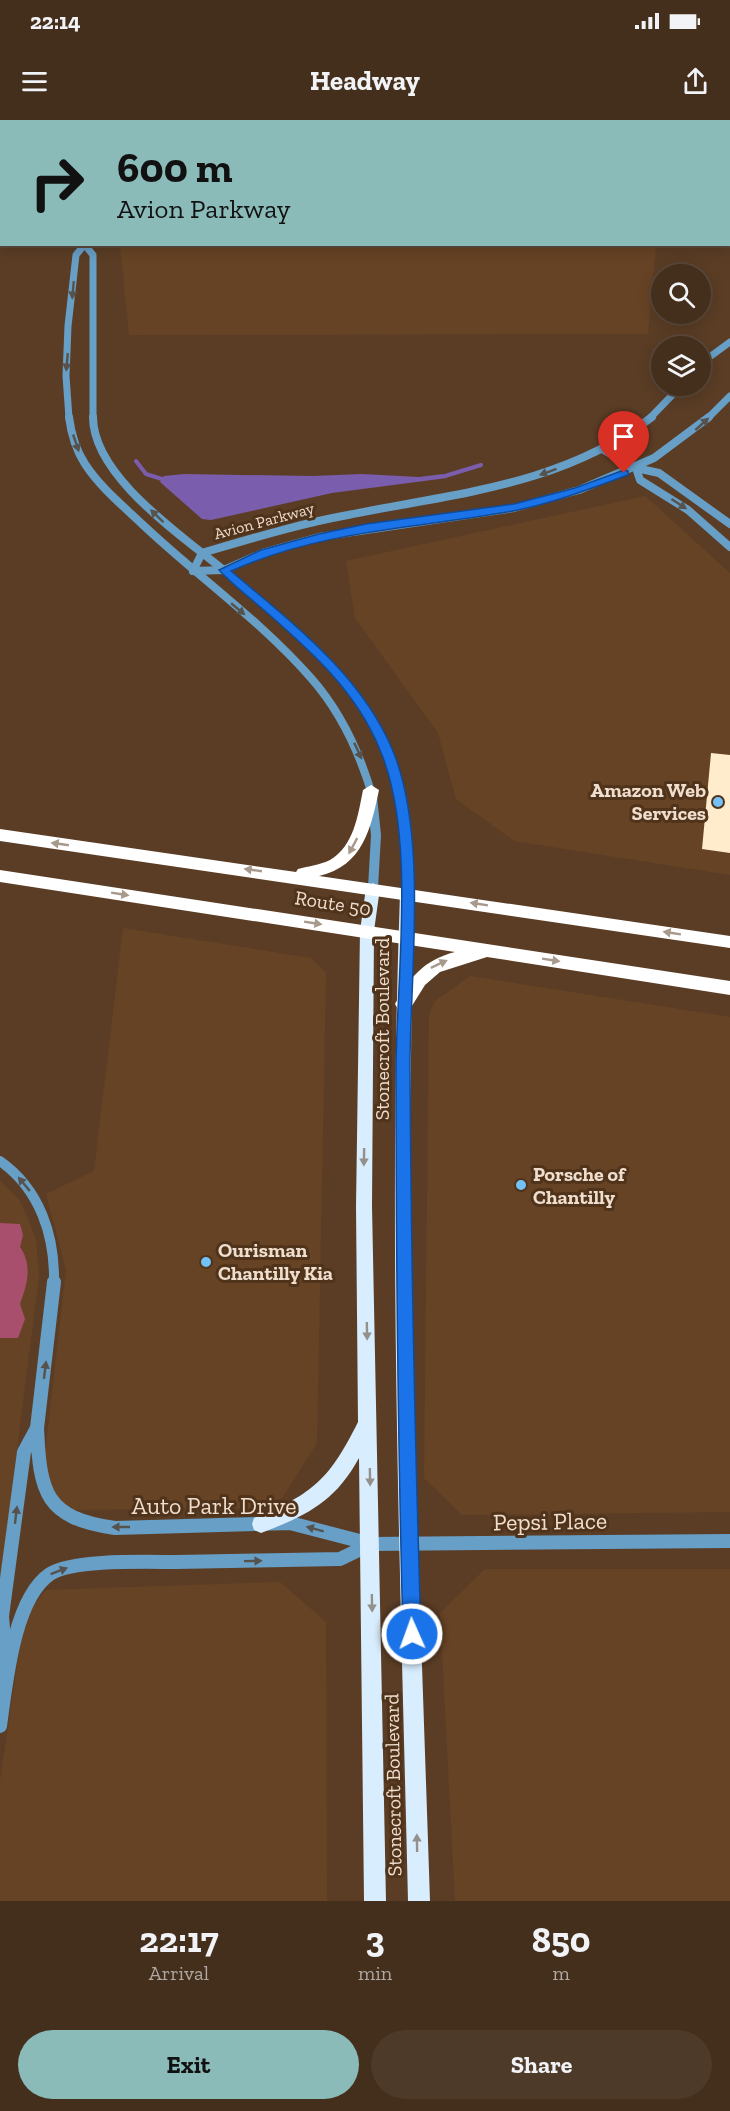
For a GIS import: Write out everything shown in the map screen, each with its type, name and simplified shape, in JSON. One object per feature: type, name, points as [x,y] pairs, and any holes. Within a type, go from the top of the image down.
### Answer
[{"type":"highway","points":[[285,875],[335,866],[350,854],[363,824],[371,790]]},
{"type":"highway","name":"Route 50","points":[[0,835],[730,942]]},
{"type":"highway","name":"Route 50","points":[[0,876],[730,988]]},
{"type":"highway","points":[[404,1004],[419,976],[437,963],[493,951]]},
{"type":"main road","name":"Stonecroft Boulevard","points":[[373,888],[367,931],[364,1206],[375,1901]]},
{"type":"main road","name":"Stonecroft Boulevard","points":[[407,893],[404,1004],[403,1341],[418,1901]]},
{"type":"main road","points":[[261,1524],[301,1509],[330,1486],[345,1468],[369,1419]]},
{"type":"street","name":"Stonecroft Boulevard","points":[[84,246],[76,255],[65,386],[74,442],[99,481],[193,572],[304,668],[344,723],[360,756],[371,790],[376,829],[373,888]]},
{"type":"street","name":"Stonecroft Boulevard","points":[[86,246],[93,255],[93,426],[108,463],[163,521],[224,570],[328,661],[347,684],[373,722],[387,751],[398,784],[405,825],[407,893]]},
{"type":"street","points":[[711,356],[730,342]]},
{"type":"street","name":"Avion Parkway","points":[[672,396],[656,415],[621,440],[513,483],[456,497],[302,524],[202,553],[193,572],[224,570],[265,552],[319,537],[366,528],[488,512],[548,500],[636,468],[678,443],[730,396]]},
{"type":"street","points":[[602,449],[636,468],[659,473],[730,524]]},
{"type":"street","points":[[636,468],[640,480],[688,510],[730,547]]},
{"type":"street","points":[[0,1161],[30,1192],[46,1219],[55,1255],[54,1294],[37,1428],[24,1452],[2,1616],[7,1677]]},
{"type":"street","name":"Auto Park Drive","points":[[37,1428],[38,1462],[43,1489],[62,1513],[87,1525],[115,1528],[290,1523],[371,1544]]},
{"type":"street","name":"Pepsi Place","points":[[371,1544],[730,1541]]},
{"type":"street","points":[[0,1726],[7,1677],[22,1614],[36,1589],[50,1574],[65,1568],[113,1563],[340,1559],[371,1544]]},
{"type":"shaded area","points":[[120,246],[656,246],[654,264],[651,264],[648,334],[129,335]]},
{"type":"shaded area","points":[[184,474],[312,476],[362,474],[419,477],[443,474],[447,478],[332,493],[211,520],[202,519],[160,482],[164,476]]},
{"type":"shaded area","name":"Amazon Web Services","points":[[645,496],[730,573],[730,875],[514,841],[456,799],[438,733],[355,618],[346,561]]},
{"type":"shaded area","points":[[123,928],[311,958],[326,973],[317,1443],[282,1498],[259,1508],[64,1510],[42,1481],[66,1270],[46,1194],[94,1171]]},
{"type":"shaded area","points":[[470,976],[730,1017],[730,1512],[462,1515],[424,1478],[429,1015],[434,1002]]},
{"type":"shaded area","points":[[0,1180],[20,1201],[28,1218],[36,1240],[39,1276],[0,1584]]},
{"type":"shaded area","points":[[0,1223],[20,1224],[23,1235],[20,1247],[28,1268],[28,1275],[20,1304],[25,1319],[18,1338],[0,1338]]},
{"type":"shaded area","points":[[485,1569],[730,1569],[730,1901],[455,1901],[440,1613]]},
{"type":"shaded area","points":[[280,1582],[326,1622],[327,1901],[0,1901],[0,1781],[24,1618],[46,1590]]},
{"type":"building","name":"Amazon Web Services","points":[[711,753],[730,755],[730,853],[702,849]]},
{"type":"waterway","points":[[136,461],[146,474],[162,479]]},
{"type":"waterway","points":[[445,476],[481,465]]},
{"type":"place","name":"Amazon Web Services","points":[[718,802]]},
{"type":"place","name":"Porsche of Chantilly","points":[[521,1185]]},
{"type":"place","name":"Ourisman Chantilly Kia","points":[[206,1262]]},
{"type":"route","points":[[412,1634],[403,1341],[404,1004],[407,893],[405,825],[398,784],[387,751],[373,722],[347,684],[328,661],[224,570],[265,552],[319,537],[366,528],[488,512],[548,500],[624,473]]}]
